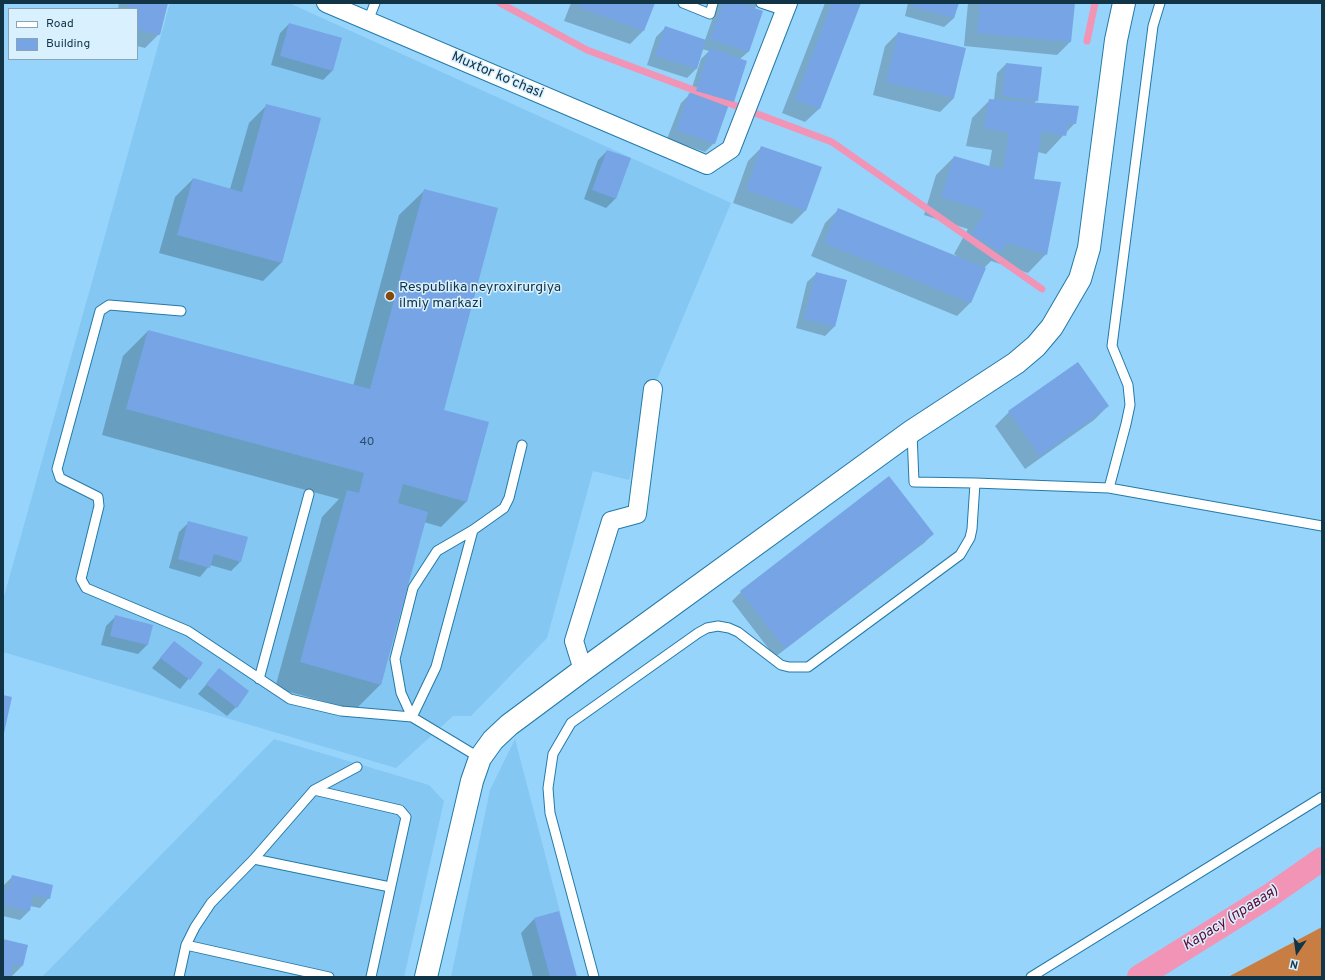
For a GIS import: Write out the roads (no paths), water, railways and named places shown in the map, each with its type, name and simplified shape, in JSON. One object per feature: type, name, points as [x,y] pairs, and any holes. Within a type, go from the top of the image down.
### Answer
[{"type":"street","name":"Muxtor koʻchasi","points":[[326,3],[707,165],[734,141],[786,7]]},
{"type":"street","points":[[426,977],[472,781],[480,758],[493,740],[509,725],[583,670],[912,431],[1016,363],[1036,346],[1060,317],[1080,279],[1089,248],[1116,40],[1124,3]]},
{"type":"street","points":[[583,670],[574,641],[612,521],[637,514],[653,390]]},
{"type":"lane","points":[[368,21],[375,3]]},
{"type":"lane","points":[[683,3],[710,14],[713,3]]},
{"type":"lane","points":[[761,3],[786,7]]},
{"type":"lane","points":[[1109,488],[1130,405],[1128,385],[1112,346],[1153,26],[1160,3]]},
{"type":"lane","points":[[181,311],[109,305],[100,311],[57,469],[60,478],[98,497],[99,506],[81,579],[86,588],[188,632],[290,699],[342,711],[412,717],[480,758]]},
{"type":"lane","points":[[912,431],[914,482],[1109,488],[1322,526]]},
{"type":"lane","points":[[412,717],[401,693],[395,658],[413,588],[436,551],[473,530],[504,508],[509,498],[522,445]]},
{"type":"lane","points":[[594,977],[548,801],[549,775],[553,754],[571,723],[698,633],[708,628],[718,626],[738,632],[781,665],[789,667],[808,667],[960,555],[970,538],[972,529],[975,483]]},
{"type":"lane","points":[[259,679],[309,494]]},
{"type":"lane","points":[[412,717],[436,667],[473,530]]},
{"type":"lane","points":[[179,977],[186,945],[195,926],[211,903],[254,859],[314,790],[357,767]]},
{"type":"lane","points":[[314,790],[400,810],[405,813],[406,817],[371,977]]},
{"type":"lane","points":[[1031,977],[1322,797]]},
{"type":"lane","points":[[254,859],[390,888]]},
{"type":"lane","points":[[186,945],[329,977]]},
{"type":"waterway","points":[[500,3],[587,50],[832,142],[1042,289]]},
{"type":"waterway","points":[[1087,41],[1095,3]]},
{"type":"waterway","name":"Карасу (правая)","points":[[1139,977],[1269,896],[1322,859]]},
{"type":"place","name":"Respublika neyroxirurgiya ilmiy markazi","points":[[390,296]]}]
